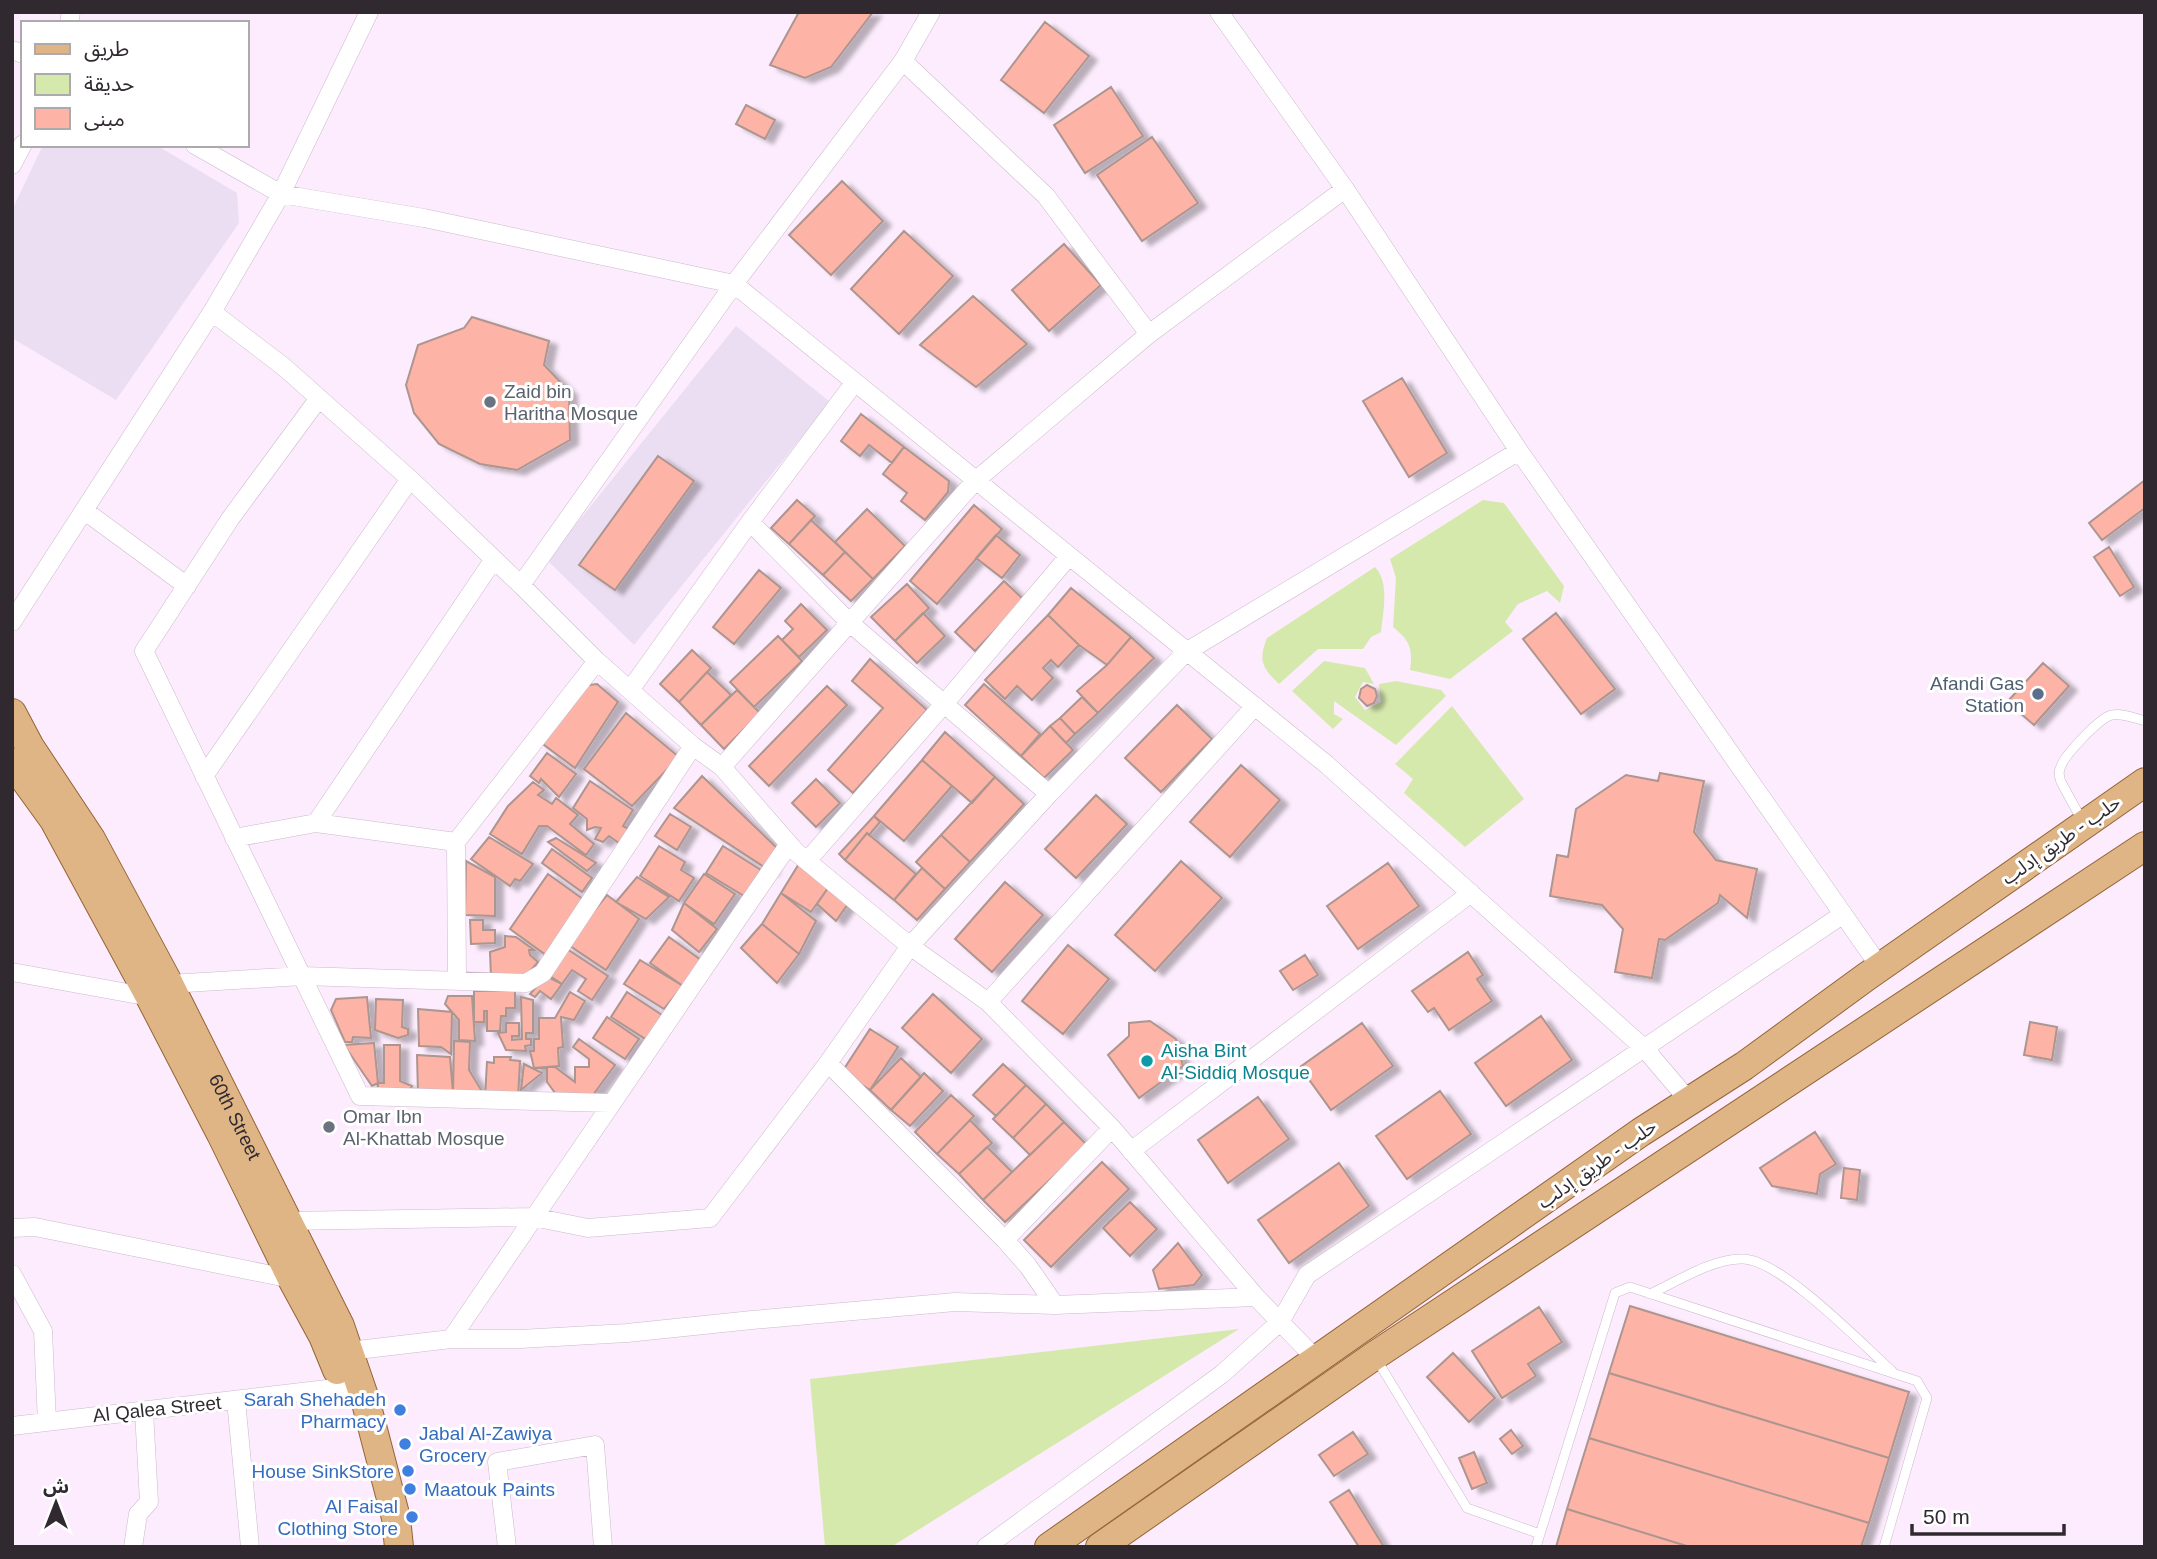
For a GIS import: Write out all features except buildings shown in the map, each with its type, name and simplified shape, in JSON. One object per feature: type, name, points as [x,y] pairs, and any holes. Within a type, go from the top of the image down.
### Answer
[{"type":"main road","name":"60th Street","points":[[12,713],[30,747],[91,839],[221,1134],[323,1336],[344,1387],[381,1547]]},
{"type":"main road","name":"60th Street","points":[[12,762],[54,820],[159,991],[286,1221],[340,1326],[365,1399],[396,1518],[398,1547]]},
{"type":"main road","name":"حلب - طريق إدلب","points":[[1049,1547],[1641,1132],[1744,1066],[1880,967],[2145,782]]},
{"type":"main road","name":"حلب - طريق إدلب","points":[[1100,1547],[1374,1356],[2145,846]]},
{"type":"main road","points":[[1744,1066],[1766,1098]]},
{"type":"street","points":[[12,622],[212,312],[281,194],[369,12]]},
{"type":"street","points":[[521,584],[734,284],[903,61],[931,12]]},
{"type":"street","points":[[1219,12],[1345,189],[1520,451],[1880,967]]},
{"type":"street","points":[[903,61],[1046,196],[1149,334]]},
{"type":"street","points":[[12,165],[21,147]]},
{"type":"street","points":[[199,147],[281,194],[424,218],[734,284],[1326,764],[1645,1049],[1690,1102]]},
{"type":"street","points":[[722,767],[975,481],[1149,334],[1345,189]]},
{"type":"street","points":[[212,312],[284,367],[410,479],[521,584],[597,661],[693,746],[722,767],[807,861],[910,946],[988,1002],[1112,1128],[1256,1297],[1317,1360]]},
{"type":"street","points":[[630,690],[750,522],[855,382]]},
{"type":"street","points":[[319,398],[230,520],[144,651],[360,1096],[610,1103]]},
{"type":"street","points":[[286,1221],[533,1217],[588,1228],[710,1217],[828,1063],[910,946],[1049,794],[1185,652],[1520,451]]},
{"type":"street","points":[[204,776],[410,479]]},
{"type":"street","points":[[85,511],[187,586]]},
{"type":"street","points":[[750,522],[850,623],[1049,794]]},
{"type":"street","points":[[807,861],[1069,556]]},
{"type":"street","points":[[316,823],[494,559]]},
{"type":"street","points":[[457,981],[456,842],[597,661]]},
{"type":"street","points":[[988,1002],[1255,706]]},
{"type":"street","points":[[12,972],[159,991],[302,976],[526,983],[543,973],[693,746]]},
{"type":"street","points":[[234,838],[316,823],[456,842]]},
{"type":"street","points":[[451,1339],[789,844]]},
{"type":"street","points":[[1131,1151],[1471,893]]},
{"type":"street","points":[[986,1547],[1222,1374],[1280,1322],[1307,1275],[1842,915]]},
{"type":"street","points":[[828,1063],[1006,1240],[1055,1305]]},
{"type":"street","points":[[1006,1240],[1112,1128]]},
{"type":"street","points":[[12,1228],[35,1227],[292,1279]]},
{"type":"street","points":[[12,1274],[43,1331],[47,1422]]},
{"type":"street","points":[[349,1351],[451,1339],[520,1339],[627,1333],[955,1303],[1055,1305],[1256,1297]]},
{"type":"street","name":"Al Qalea Street","points":[[12,1426],[344,1387]]},
{"type":"street","points":[[236,1401],[250,1547]]},
{"type":"street","points":[[133,1547],[138,1514],[149,1502],[144,1410]]},
{"type":"street","points":[[507,1547],[497,1462],[594,1445],[603,1547]]},
{"type":"lane","points":[[2084,823],[2061,782],[2061,765],[2098,723],[2108,716],[2120,714],[2145,721]]},
{"type":"lane","points":[[1650,1294],[1714,1265],[1746,1259],[1764,1265],[1795,1284],[1897,1375]]},
{"type":"lane","points":[[1536,1547],[1615,1293],[1630,1287],[1917,1381],[1927,1398],[1884,1547]]},
{"type":"lane","points":[[1374,1356],[1467,1508],[1540,1534]]},
{"type":"shaded area","points":[[42,147],[159,147],[237,193],[239,223],[116,400],[12,338],[12,210]]},
{"type":"shaded area","points":[[736,326],[830,402],[634,645],[547,560]]},
{"type":"green space","points":[[1483,500],[1504,503],[1564,586],[1560,603],[1547,591],[1518,604],[1505,622],[1513,631],[1450,679],[1410,670],[1409,646],[1393,627],[1396,578],[1390,559]]},
{"type":"green space","points":[[1375,567],[1383,581],[1384,589],[1381,632],[1371,637],[1363,649],[1318,649],[1279,684],[1263,663],[1267,638]]},
{"type":"green space","points":[[1324,661],[1365,668],[1374,684],[1363,682],[1355,697],[1365,710],[1381,702],[1379,684],[1396,681],[1441,690],[1446,696],[1396,745],[1334,701],[1334,714],[1343,719],[1333,729],[1292,691]]},
{"type":"green space","points":[[1452,706],[1524,799],[1465,847],[1404,793],[1413,779],[1395,764]]},
{"type":"green space","points":[[1239,1329],[891,1547],[825,1547],[810,1379]]},
{"type":"place","name":"Zaid bin Haritha Mosque","points":[[490,402]]},
{"type":"place","name":"Afandi Gas Station","points":[[2038,694]]},
{"type":"place","name":"Aisha Bint Al-Siddiq Mosque","points":[[1147,1061]]},
{"type":"place","name":"Omar Ibn Al-Khattab Mosque","points":[[329,1127]]},
{"type":"place","name":"Sarah Shehadeh Pharmacy","points":[[400,1410]]},
{"type":"place","name":"Jabal Al-Zawiya Grocery","points":[[405,1444]]},
{"type":"place","name":"House SinkStore","points":[[408,1471]]},
{"type":"place","name":"Maatouk Paints","points":[[410,1489]]},
{"type":"place","name":"Al Faisal Clothing Store","points":[[412,1517]]}]
